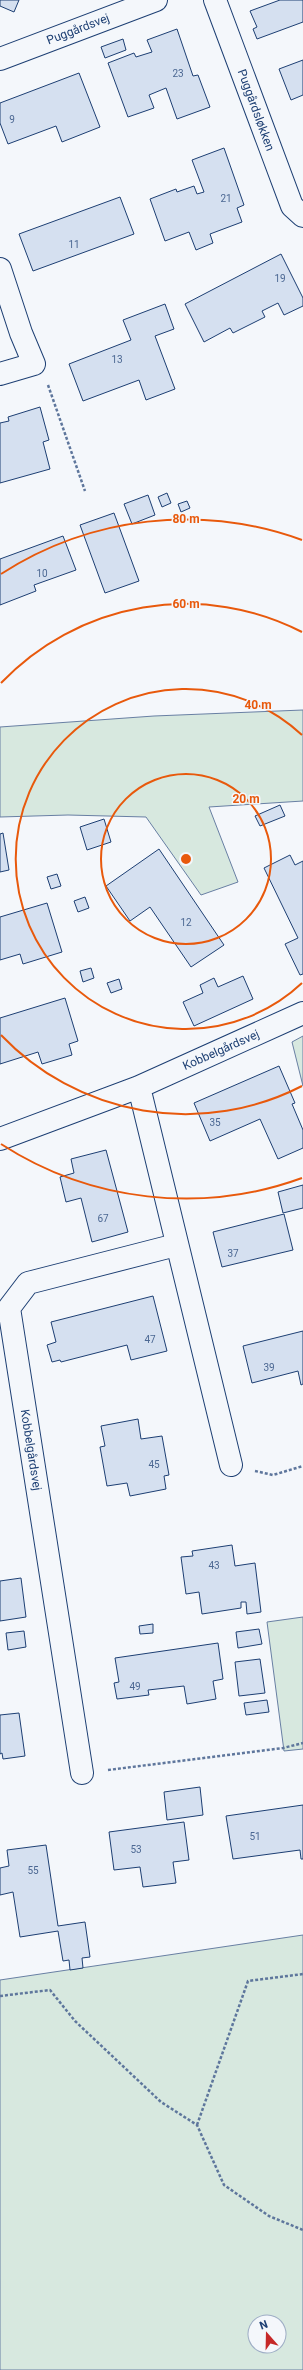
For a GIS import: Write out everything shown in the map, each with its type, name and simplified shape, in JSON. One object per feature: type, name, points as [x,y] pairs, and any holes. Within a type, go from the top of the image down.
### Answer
[{"type":"street","name":"Puggårdsvej","points":[[0,59],[156,0]]},
{"type":"street","name":"Puggårdsløkken","points":[[215,0],[292,206],[303,216]]},
{"type":"street","points":[[0,269],[21,333],[34,364],[0,374]]},
{"type":"street","name":"Kobbelgårdsvej","points":[[0,1139],[139,1087],[303,1013]]},
{"type":"street","points":[[139,1087],[176,1245],[231,1465]]},
{"type":"street","name":"Kobbelgårdsvej","points":[[82,1773],[9,1308],[28,1283],[176,1245]]},
{"type":"path","points":[[34,364],[44,374],[85,491]]},
{"type":"path","points":[[231,1465],[273,1475],[303,1466]]},
{"type":"path","points":[[82,1773],[283,1748],[303,1743]]},
{"type":"path","points":[[197,2125],[248,1981],[303,1974]]},
{"type":"path","points":[[0,1996],[50,1990],[74,2021],[161,2102],[197,2125],[224,2185],[269,2216],[303,2230]]},
{"type":"shaded area","points":[[303,710],[303,801],[209,807],[238,882],[201,895],[146,817],[68,815],[0,817],[0,727],[154,716]]},
{"type":"shaded area","points":[[303,1036],[303,1086],[292,1042]]},
{"type":"shaded area","points":[[303,1617],[303,1749],[284,1751],[267,1622]]},
{"type":"shaded area","points":[[303,1935],[303,2370],[0,2370],[0,1980]]},
{"type":"building","points":[[0,0],[19,0],[14,12],[0,6]]},
{"type":"building","points":[[280,0],[303,0],[303,22],[257,39],[253,29],[257,27],[250,11]]},
{"type":"building","points":[[177,29],[193,76],[198,75],[210,107],[177,119],[166,88],[149,95],[154,108],[128,117],[108,63],[134,53],[136,57],[152,52],[147,40]]},
{"type":"building","points":[[123,39],[126,50],[105,58],[101,47]]},
{"type":"building","points":[[303,60],[303,95],[291,100],[279,69]]},
{"type":"building","points":[[79,73],[100,127],[62,142],[56,126],[8,144],[0,123],[0,103]]},
{"type":"building","points":[[224,148],[244,205],[237,208],[242,222],[210,234],[213,243],[196,250],[189,232],[165,241],[150,199],[176,189],[177,192],[194,186],[197,194],[204,192],[192,160]]},
{"type":"building","points":[[120,197],[134,234],[33,271],[19,234]]},
{"type":"building","points":[[281,254],[303,298],[303,306],[284,315],[278,303],[262,311],[265,317],[233,333],[230,328],[204,342],[185,304]]},
{"type":"building","points":[[165,304],[174,329],[155,336],[175,389],[146,400],[139,380],[83,401],[69,364],[131,340],[123,320]]},
{"type":"building","points":[[40,407],[49,440],[43,442],[50,469],[0,483],[0,423],[9,421],[8,417]]},
{"type":"building","points":[[167,493],[171,503],[162,507],[158,497]]},
{"type":"building","points":[[148,495],[155,515],[132,524],[124,504]]},
{"type":"building","points":[[187,501],[190,508],[181,512],[178,504]]},
{"type":"building","points":[[114,513],[139,581],[105,593],[80,525]]},
{"type":"building","points":[[63,536],[76,570],[34,585],[36,591],[0,605],[0,559]]},
{"type":"building","points":[[280,805],[285,816],[260,826],[255,816]]},
{"type":"building","points":[[104,819],[111,842],[87,850],[80,827]]},
{"type":"building","points":[[3,833],[9,870],[0,872],[0,834]]},
{"type":"building","points":[[159,849],[224,945],[191,967],[150,907],[130,921],[106,886]]},
{"type":"building","points":[[290,855],[295,865],[303,861],[303,974],[300,975],[285,944],[298,938],[264,868]]},
{"type":"building","points":[[57,874],[61,886],[51,889],[47,877]]},
{"type":"building","points":[[85,897],[89,908],[78,912],[74,901]]},
{"type":"building","points":[[47,903],[62,952],[23,964],[20,954],[0,960],[0,917]]},
{"type":"building","points":[[91,968],[94,978],[83,982],[80,971]]},
{"type":"building","points":[[243,976],[253,999],[194,1026],[183,1002],[203,993],[200,985],[214,978],[218,987]]},
{"type":"building","points":[[119,979],[122,989],[111,993],[107,983]]},
{"type":"building","points":[[65,998],[78,1041],[69,1044],[72,1055],[42,1064],[38,1052],[0,1064],[0,1018]]},
{"type":"building","points":[[279,1066],[295,1103],[292,1104],[303,1130],[303,1148],[278,1159],[260,1119],[210,1141],[194,1103]]},
{"type":"building","points":[[106,1150],[128,1232],[92,1242],[81,1198],[66,1202],[60,1177],[74,1173],[71,1159]]},
{"type":"building","points":[[303,1185],[303,1208],[283,1213],[278,1192]]},
{"type":"building","points":[[284,1214],[293,1250],[222,1267],[213,1232]]},
{"type":"building","points":[[153,1296],[167,1351],[131,1360],[127,1345],[61,1362],[60,1360],[52,1362],[47,1345],[56,1342],[51,1322]]},
{"type":"building","points":[[303,1331],[303,1384],[301,1385],[298,1371],[252,1383],[243,1346]]},
{"type":"building","points":[[138,1419],[141,1439],[162,1436],[169,1475],[164,1476],[166,1489],[130,1496],[127,1483],[107,1486],[100,1447],[105,1446],[101,1426]]},
{"type":"building","points":[[232,1545],[235,1566],[255,1563],[261,1612],[247,1614],[246,1602],[241,1602],[241,1608],[202,1614],[199,1592],[186,1594],[181,1557],[193,1556],[192,1551]]},
{"type":"building","points":[[21,1578],[26,1617],[0,1621],[0,1581]]},
{"type":"building","points":[[153,1624],[153,1633],[140,1634],[139,1626]]},
{"type":"building","points":[[259,1629],[262,1644],[238,1648],[236,1632]]},
{"type":"building","points":[[24,1631],[26,1647],[8,1650],[6,1633]]},
{"type":"building","points":[[218,1643],[223,1679],[213,1681],[216,1699],[187,1704],[184,1686],[148,1690],[149,1695],[117,1699],[114,1683],[119,1682],[115,1658]]},
{"type":"building","points":[[260,1659],[265,1693],[239,1696],[235,1662]]},
{"type":"building","points":[[267,1700],[269,1712],[246,1715],[244,1703]]},
{"type":"building","points":[[19,1713],[25,1756],[3,1759],[2,1753],[0,1754],[0,1715]]},
{"type":"building","points":[[200,1787],[203,1815],[167,1820],[164,1792]]},
{"type":"building","points":[[303,1805],[303,1859],[301,1859],[300,1850],[233,1859],[226,1816]]},
{"type":"building","points":[[184,1822],[189,1860],[173,1862],[176,1883],[143,1887],[140,1867],[114,1870],[109,1832]]},
{"type":"building","points":[[46,1845],[58,1926],[85,1922],[90,1957],[82,1958],[83,1968],[70,1970],[69,1960],[63,1961],[58,1931],[20,1937],[13,1892],[0,1895],[0,1868],[9,1866],[7,1850]]}]
